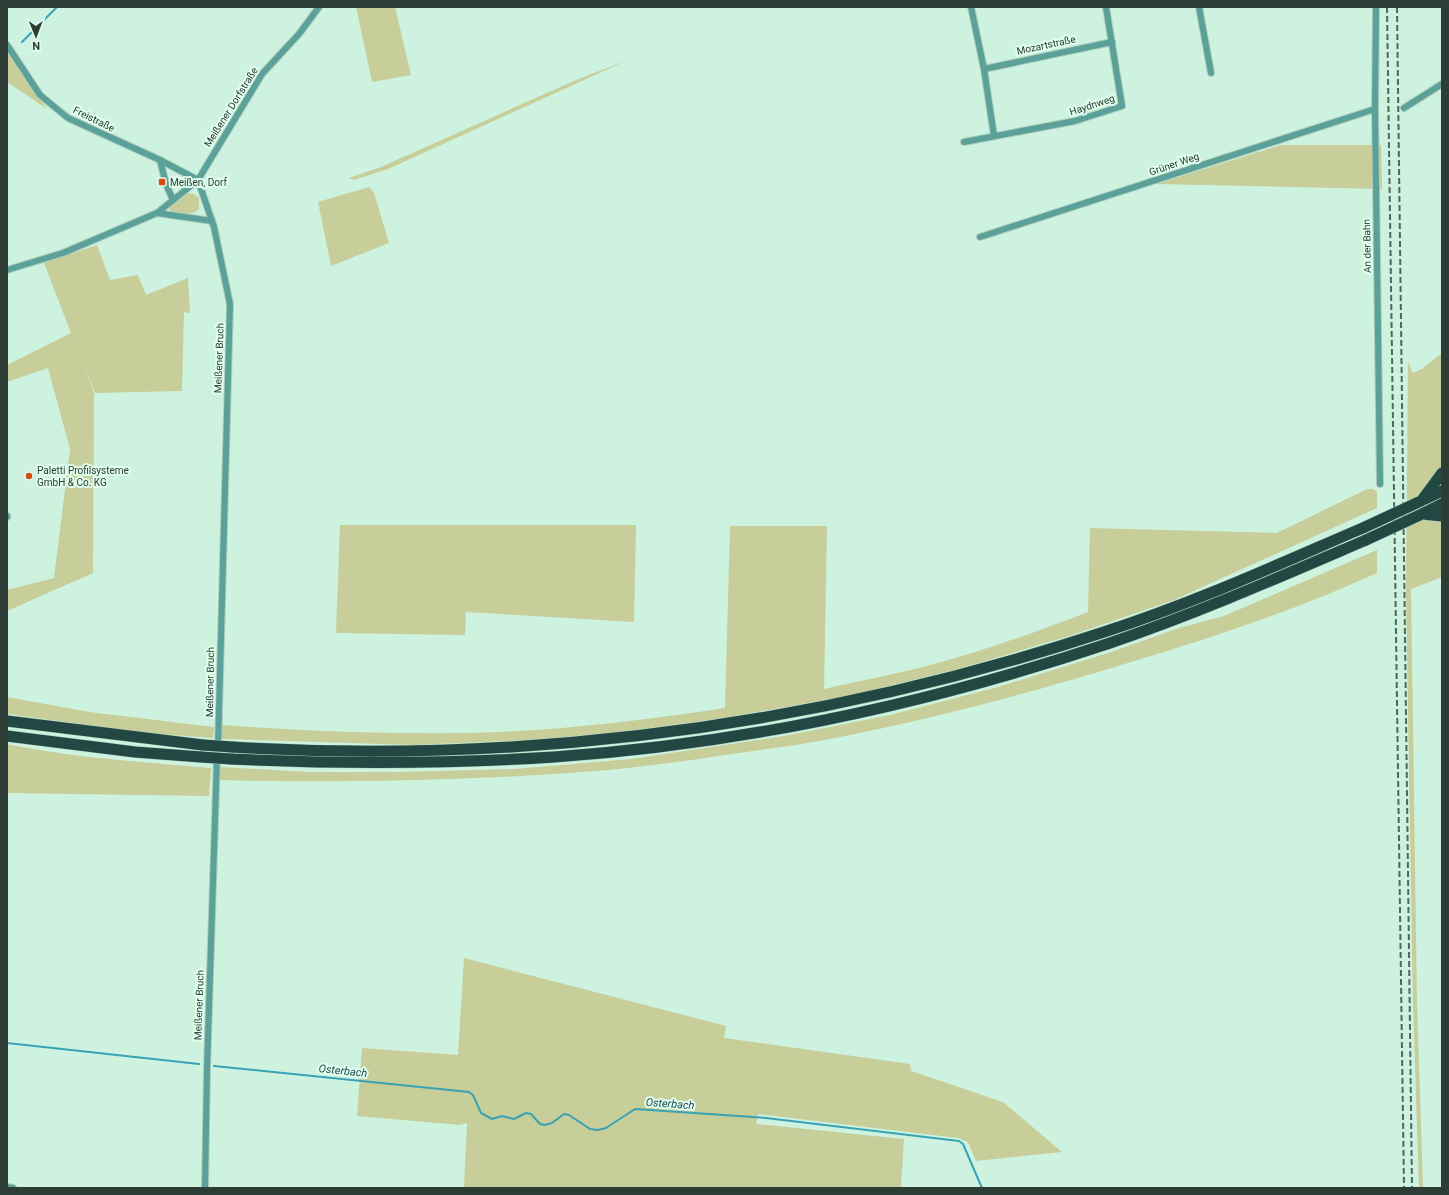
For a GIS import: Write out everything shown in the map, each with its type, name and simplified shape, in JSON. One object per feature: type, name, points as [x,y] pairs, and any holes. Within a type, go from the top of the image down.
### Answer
[{"type":"highway","points":[[1422,500],[1442,473]]},
{"type":"highway","points":[[7,721],[203,745],[379,752],[485,749],[554,745],[692,730],[821,708],[957,676],[1107,632],[1224,588],[1365,527],[1442,491]]},
{"type":"highway","points":[[7,736],[134,752],[201,757],[379,763],[484,761],[556,756],[693,742],[824,720],[959,688],[1110,643],[1218,604],[1366,540],[1442,504]]},
{"type":"highway","points":[[1422,514],[1442,516]]},
{"type":"street","name":"Meißener Dorfstraße","points":[[7,270],[63,253],[157,213],[198,180],[262,74],[299,34],[319,7]]},
{"type":"street","points":[[971,7],[984,69],[994,136]]},
{"type":"street","name":"Haydnweg","points":[[964,142],[1075,122],[1122,106],[1106,7]]},
{"type":"street","points":[[1199,7],[1211,72]]},
{"type":"street","name":"An der Bahn","points":[[1376,7],[1375,109],[1380,484]]},
{"type":"street","name":"Mozartstraße","points":[[984,69],[1112,42]]},
{"type":"street","name":"Freistraße","points":[[7,46],[40,94],[63,114],[86,128],[160,160],[198,180]]},
{"type":"street","points":[[1404,108],[1442,84]]},
{"type":"street","name":"Grüner Weg","points":[[980,237],[1375,109]]},
{"type":"street","points":[[160,160],[173,200]]},
{"type":"street","name":"Meißener Bruch","points":[[198,180],[212,221],[230,304],[207,1070],[205,1188]]},
{"type":"street","points":[[157,213],[212,221]]},
{"type":"street","points":[[7,1187],[13,1188]]},
{"type":"green space","points":[[356,7],[395,7],[411,75],[372,82]]},
{"type":"green space","points":[[9,53],[47,109],[7,82],[7,54]]},
{"type":"green space","points":[[628,60],[388,169],[354,180],[349,178],[381,167],[576,80]]},
{"type":"green space","points":[[1281,145],[1381,145],[1382,189],[1156,184]]},
{"type":"green space","points":[[369,187],[374,193],[389,243],[331,266],[318,202]]},
{"type":"green space","points":[[189,193],[194,194],[199,198],[199,209],[189,214],[170,211],[169,207]]},
{"type":"green space","points":[[97,245],[110,280],[138,275],[146,295],[188,278],[190,313],[184,312],[182,391],[95,393],[83,364],[94,393],[93,573],[7,611],[7,590],[54,578],[70,449],[48,368],[7,382],[7,365],[71,333],[44,263]]},
{"type":"green space","points":[[1442,353],[1442,577],[1411,589],[1417,1003],[1423,1188],[1419,1188],[1413,1003],[1406,592],[1408,362],[1413,373],[1422,369]]},
{"type":"green space","points":[[1367,489],[1373,489],[1377,492],[1377,508],[1174,600],[1069,636],[958,669],[848,696],[718,719],[612,733],[530,740],[414,745],[222,739],[222,725],[371,732],[494,732],[593,725],[725,708],[730,526],[827,526],[824,689],[939,663],[989,648],[1088,612],[1090,528],[1277,533]]},
{"type":"green space","points":[[340,525],[636,525],[634,622],[466,612],[465,635],[336,633]]},
{"type":"green space","points":[[1377,550],[1377,573],[1286,611],[1225,632],[1092,674],[1015,696],[898,725],[819,741],[654,765],[601,771],[402,780],[220,780],[220,767],[311,772],[399,772],[514,769],[631,759],[784,736],[890,715],[998,687],[1111,652],[1179,628],[1224,616]]},
{"type":"green space","points":[[7,697],[89,712],[214,727],[213,738],[148,733],[7,714]]},
{"type":"green space","points":[[7,744],[83,756],[211,768],[209,796],[7,793]]},
{"type":"green space","points":[[464,958],[726,1026],[724,1038],[910,1064],[911,1071],[1003,1102],[1062,1152],[976,1161],[968,1142],[958,1138],[758,1114],[756,1124],[904,1139],[901,1188],[464,1188],[467,1123],[460,1125],[357,1116],[362,1048],[458,1055]]},
{"type":"waterway","name":"Osterbach","points":[[22,42],[57,7]]},
{"type":"waterway","name":"Osterbach","points":[[7,1043],[199,1064]]},
{"type":"waterway","name":"Osterbach","points":[[214,1066],[469,1092],[473,1095],[481,1113],[492,1119],[502,1116],[514,1119],[526,1113],[531,1114],[540,1124],[545,1125],[552,1123],[564,1114],[569,1115],[590,1129],[598,1130],[606,1128],[635,1109],[766,1118],[959,1141],[963,1144],[982,1188]]},
{"type":"railway","points":[[1387,7],[1404,1188]]},
{"type":"railway","points":[[1397,7],[1412,1188]]},
{"type":"place","name":"Meißen, Dorf","points":[[162,182]]},
{"type":"place","name":"Paletti Profilsysteme GmbH & Co. KG","points":[[29,476]]}]
